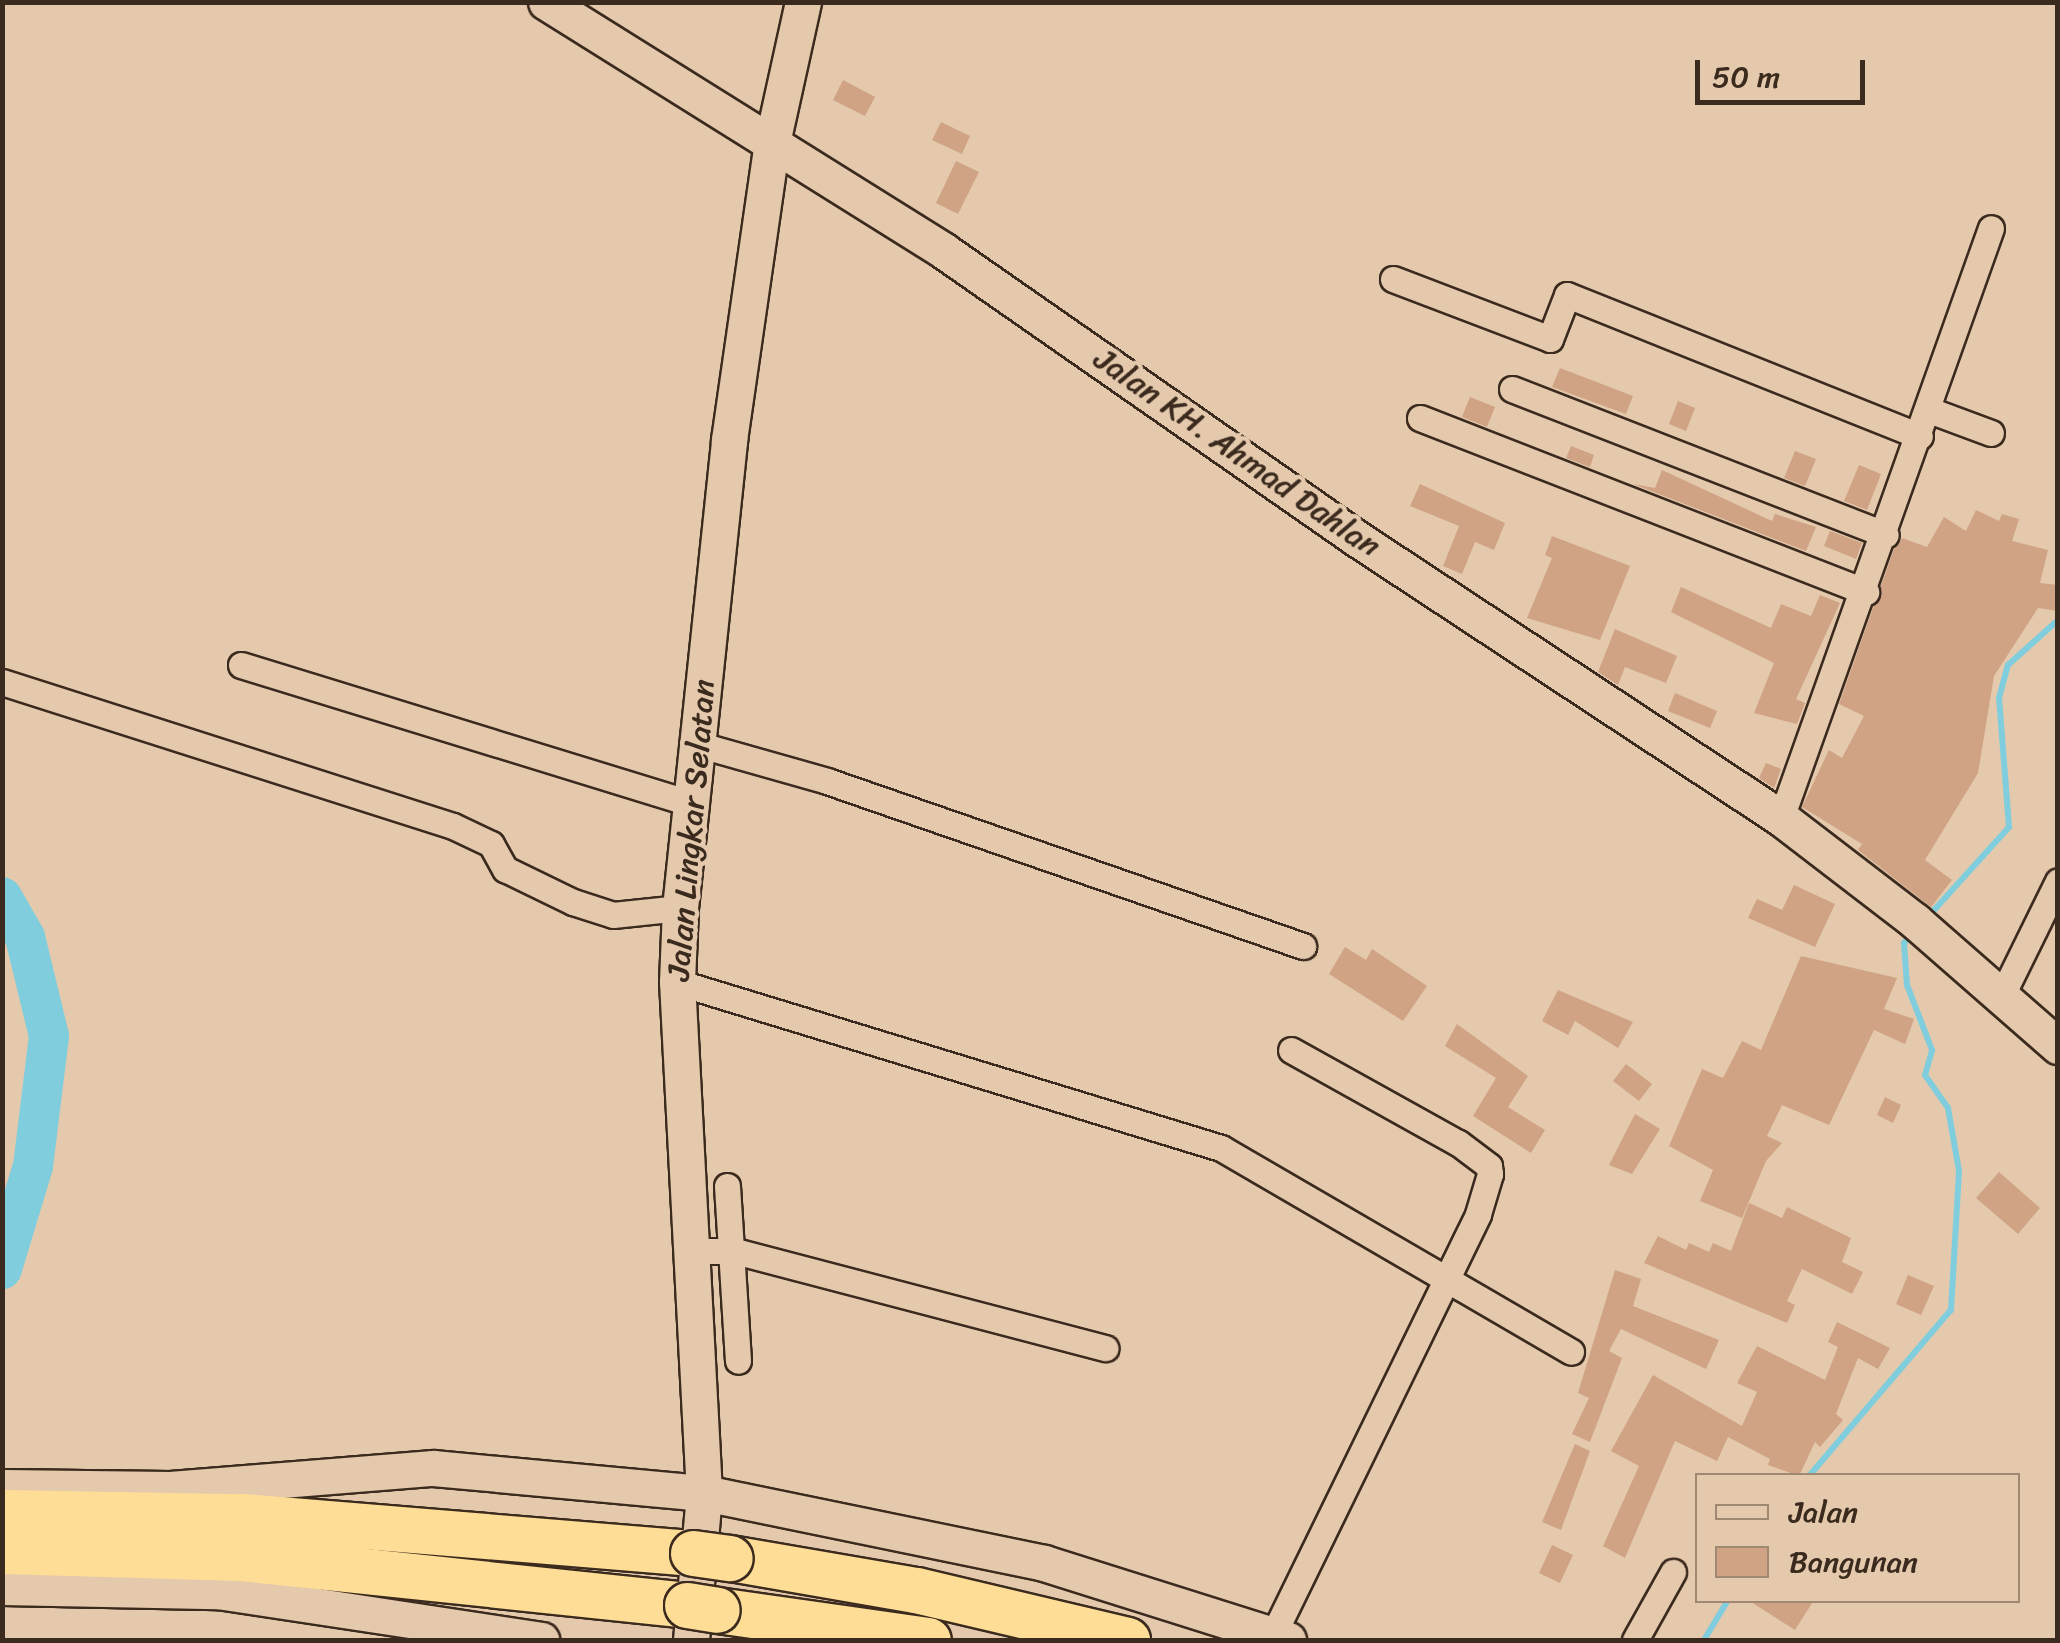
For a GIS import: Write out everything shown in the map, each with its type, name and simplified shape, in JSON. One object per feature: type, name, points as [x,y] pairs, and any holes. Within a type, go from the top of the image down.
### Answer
[{"type":"highway","points":[[2,1512],[242,1516],[711,1556],[916,1590],[1127,1640]]},
{"type":"highway","points":[[2,1551],[241,1558],[699,1619],[928,1640]]},
{"type":"street","name":"Jalan KH. Ahmad Dahlan","points":[[546,2],[944,250],[1356,538],[1781,818],[1925,929],[2058,1046]]},
{"type":"street","name":"Jalan Lingkar Selatan","points":[[699,1619],[704,1493],[695,1252],[677,982],[680,908],[729,440],[766,140],[803,2]]},
{"type":"street","points":[[1781,818],[1866,592],[1991,228]]},
{"type":"street","points":[[1394,280],[1550,339],[1567,295],[1920,436]]},
{"type":"street","points":[[1512,389],[1886,534]]},
{"type":"street","points":[[1929,410],[1991,433]]},
{"type":"street","points":[[1420,418],[1866,592]]},
{"type":"street","points":[[241,665],[692,804]]},
{"type":"street","points":[[2,682],[453,826],[491,844],[505,869],[573,902],[613,915],[680,908]]},
{"type":"street","points":[[700,745],[845,788],[1303,946]]},
{"type":"street","points":[[2000,997],[2058,881]]},
{"type":"street","points":[[677,982],[1220,1148],[1571,1352]]},
{"type":"street","points":[[2,1487],[170,1489],[433,1468],[704,1493],[1044,1563],[1281,1638],[1488,1189],[1489,1166],[1291,1050]]},
{"type":"street","points":[[727,1186],[738,1360]]},
{"type":"street","points":[[695,1252],[734,1252],[1106,1348]]},
{"type":"street","points":[[1635,1640],[1673,1572]]},
{"type":"street","points":[[2,1587],[218,1591],[541,1640]]},
{"type":"building","points":[[843,80],[875,97],[865,116],[833,100]]},
{"type":"building","points":[[941,122],[970,136],[962,154],[932,140]]},
{"type":"building","points":[[956,161],[979,172],[958,214],[936,203]]},
{"type":"building","points":[[1560,368],[1633,396],[1626,414],[1552,387]]},
{"type":"building","points":[[1470,397],[1495,407],[1487,427],[1462,417]]},
{"type":"building","points":[[1678,401],[1695,408],[1686,431],[1669,424]]},
{"type":"building","points":[[1571,446],[1594,455],[1590,467],[1566,458]]},
{"type":"building","points":[[1795,451],[1816,459],[1805,486],[1784,478]]},
{"type":"building","points":[[1859,465],[1881,474],[1867,510],[1844,501]]},
{"type":"building","points":[[1662,470],[1772,521],[1775,514],[1816,527],[1806,551],[1633,484],[1655,488]]},
{"type":"building","points":[[1420,484],[1505,523],[1494,550],[1475,542],[1462,574],[1443,566],[1459,526],[1410,506]]},
{"type":"building","points":[[1976,510],[1999,521],[2002,514],[2019,519],[2012,541],[2048,550],[2040,583],[2058,585],[2058,611],[2038,608],[1994,676],[1978,773],[1925,860],[1952,880],[1931,907],[1858,850],[1862,844],[1802,807],[1829,750],[1842,758],[1864,716],[1839,704],[1894,549],[1902,538],[1927,547],[1944,517],[1966,531]]},
{"type":"building","points":[[1830,531],[1862,543],[1856,559],[1824,546]]},
{"type":"building","points":[[1552,536],[1630,566],[1600,640],[1527,618],[1552,558],[1545,555]]},
{"type":"building","points":[[1681,587],[1771,628],[1781,604],[1811,616],[1820,595],[1840,603],[1796,699],[1805,703],[1797,724],[1754,713],[1774,663],[1671,612]]},
{"type":"building","points":[[1615,629],[1677,656],[1666,683],[1625,667],[1618,685],[1598,672]]},
{"type":"building","points":[[1675,693],[1717,711],[1710,728],[1668,711]]},
{"type":"building","points":[[1766,763],[1781,769],[1774,788],[1759,778]]},
{"type":"building","points":[[1794,885],[1835,904],[1815,947],[1748,918],[1757,899],[1782,910]]},
{"type":"building","points":[[1345,947],[1366,960],[1372,949],[1427,986],[1403,1021],[1329,974]]},
{"type":"building","points":[[1801,956],[1897,978],[1884,1009],[1914,1019],[1905,1044],[1874,1030],[1829,1125],[1782,1105],[1767,1136],[1782,1143],[1766,1161],[1742,1218],[1700,1201],[1713,1170],[1669,1146],[1702,1069],[1723,1078],[1742,1041],[1761,1050]]},
{"type":"building","points":[[1558,990],[1633,1022],[1618,1048],[1575,1021],[1568,1035],[1542,1021]]},
{"type":"building","points":[[1457,1024],[1528,1076],[1508,1107],[1545,1130],[1531,1153],[1473,1116],[1496,1078],[1445,1046]]},
{"type":"building","points":[[1626,1064],[1652,1084],[1639,1101],[1613,1081]]},
{"type":"building","points":[[1885,1097],[1901,1105],[1893,1123],[1877,1115]]},
{"type":"building","points":[[1635,1114],[1660,1129],[1632,1174],[1609,1165]]},
{"type":"building","points":[[1999,1172],[2040,1208],[2018,1234],[1976,1198]]},
{"type":"building","points":[[1749,1203],[1782,1218],[1787,1207],[1851,1238],[1842,1262],[1863,1272],[1852,1294],[1802,1269],[1787,1301],[1795,1305],[1787,1323],[1644,1263],[1658,1236],[1686,1250],[1689,1243],[1709,1252],[1713,1243],[1731,1251]]},
{"type":"building","points":[[1615,1270],[1641,1279],[1633,1306],[1719,1340],[1706,1369],[1621,1329],[1609,1351],[1622,1358],[1590,1442],[1572,1434],[1589,1398],[1578,1393]]},
{"type":"building","points":[[1908,1275],[1934,1286],[1921,1315],[1896,1304]]},
{"type":"building","points":[[1837,1322],[1890,1348],[1878,1369],[1858,1358],[1836,1414],[1843,1420],[1820,1447],[1815,1442],[1800,1473],[1768,1465],[1770,1459],[1728,1437],[1717,1461],[1675,1441],[1625,1558],[1603,1546],[1639,1466],[1611,1451],[1653,1375],[1742,1426],[1757,1392],[1737,1383],[1757,1346],[1825,1380],[1838,1347],[1828,1342]]},
{"type":"building","points":[[1575,1444],[1590,1451],[1561,1530],[1542,1522]]},
{"type":"building","points":[[1552,1545],[1573,1555],[1560,1583],[1539,1573]]},
{"type":"building","points":[[1753,1603],[1812,1603],[1795,1630]]},
{"type":"waterway","points":[[1926,919],[2009,827],[1999,698],[2008,665],[2058,620]]},
{"type":"waterway","points":[[2,897],[25,937],[49,1036],[33,1166],[2,1269]]},
{"type":"waterway","points":[[1812,1473],[1951,1310],[1959,1171],[1948,1108],[1925,1075],[1932,1050],[1907,985],[1904,943],[1911,935]]},
{"type":"waterway","points":[[1704,1640],[1726,1603]]}]
